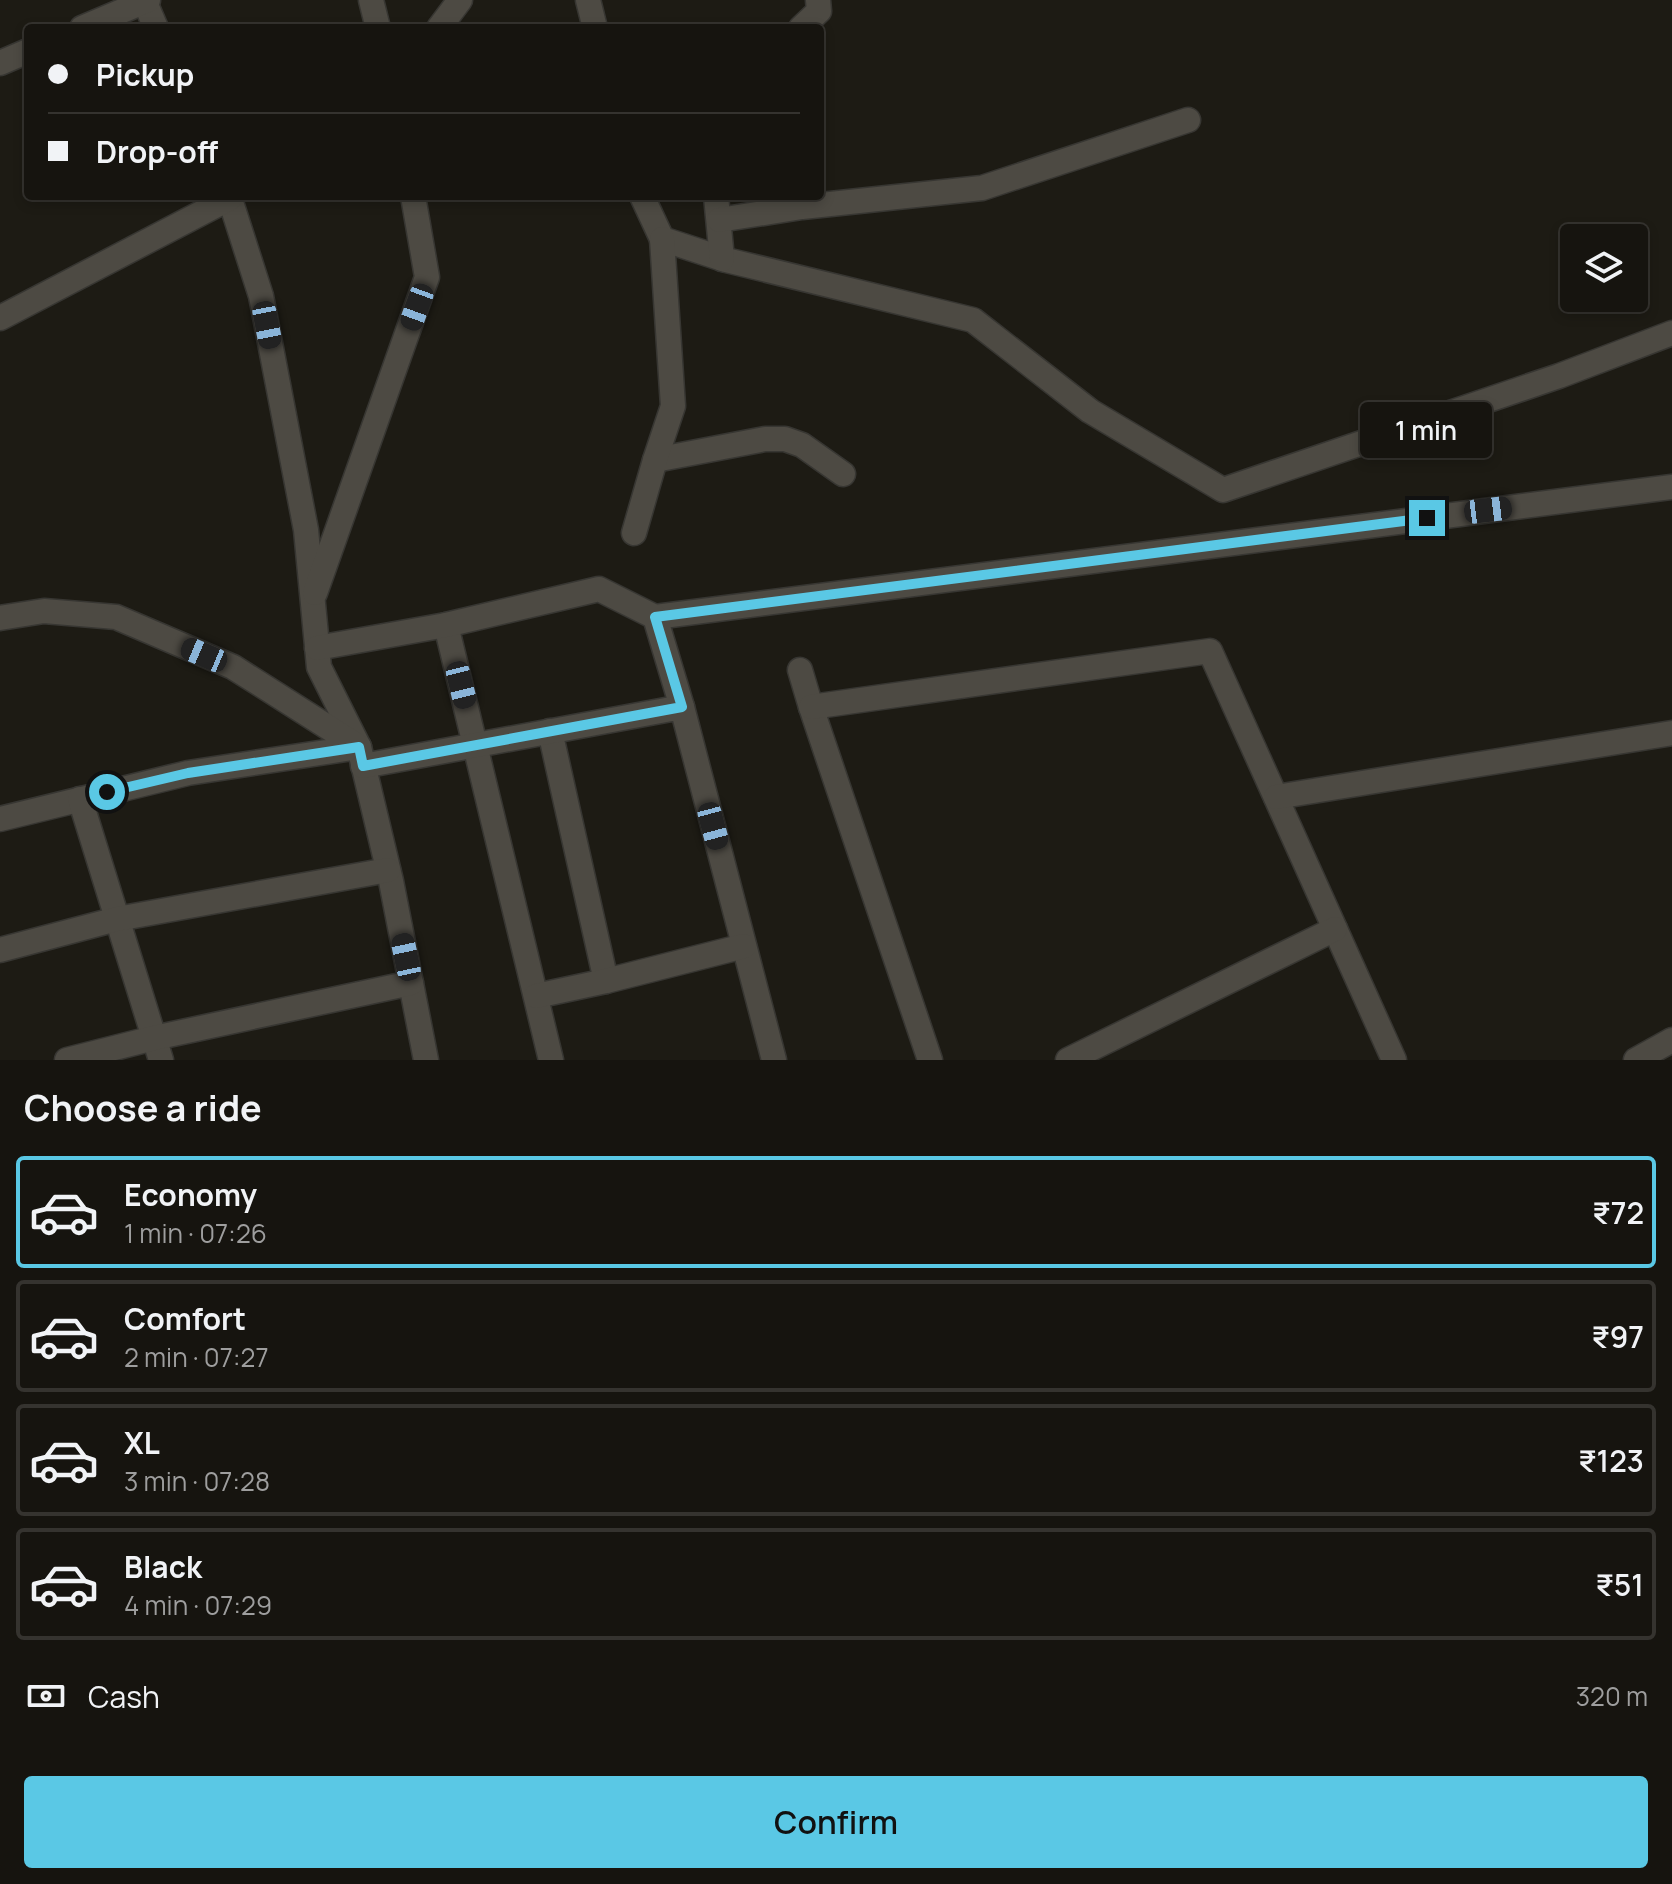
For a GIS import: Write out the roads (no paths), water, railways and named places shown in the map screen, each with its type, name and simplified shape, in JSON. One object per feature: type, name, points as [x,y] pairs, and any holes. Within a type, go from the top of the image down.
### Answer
[{"type":"street","points":[[91,24],[146,0],[155,24]]},
{"type":"street","points":[[371,0],[377,24]]},
{"type":"street","points":[[442,24],[460,0]]},
{"type":"street","points":[[588,0],[594,24]]},
{"type":"street","points":[[805,24],[819,11],[818,0]]},
{"type":"street","points":[[0,63],[24,53]]},
{"type":"street","points":[[722,259],[717,208],[802,207],[982,188],[1188,120]]},
{"type":"street","points":[[0,318],[224,200]]},
{"type":"street","points":[[231,200],[261,296],[306,530],[319,667],[361,756],[388,870],[426,1060]]},
{"type":"street","points":[[312,601],[427,277],[414,200]]},
{"type":"street","points":[[634,533],[673,406],[662,239],[644,200]]},
{"type":"street","points":[[662,239],[722,259],[973,320],[1090,411],[1223,490],[1559,376],[1672,333]]},
{"type":"street","points":[[655,460],[765,439],[785,439],[802,445],[843,474]]},
{"type":"street","points":[[317,648],[446,625],[599,589],[655,617],[1672,487]]},
{"type":"street","points":[[0,618],[44,611],[116,617],[233,667],[361,756]]},
{"type":"street","points":[[655,617],[682,707],[774,1060]]},
{"type":"street","points":[[446,625],[551,1060]]},
{"type":"street","points":[[811,707],[1210,651],[1335,929],[1385,1057]]},
{"type":"street","points":[[800,670],[930,1060]]},
{"type":"street","points":[[0,819],[188,773],[475,745],[682,707]]},
{"type":"street","points":[[550,731],[606,981]]},
{"type":"street","points":[[1276,797],[1672,733]]},
{"type":"street","points":[[80,799],[157,1049]]},
{"type":"street","points":[[0,950],[117,919],[388,870]]},
{"type":"street","points":[[1068,1060],[1335,929]]},
{"type":"street","points":[[536,996],[744,946]]},
{"type":"street","points":[[67,1060],[157,1049],[411,983]]},
{"type":"street","points":[[1636,1060],[1672,1040]]}]
